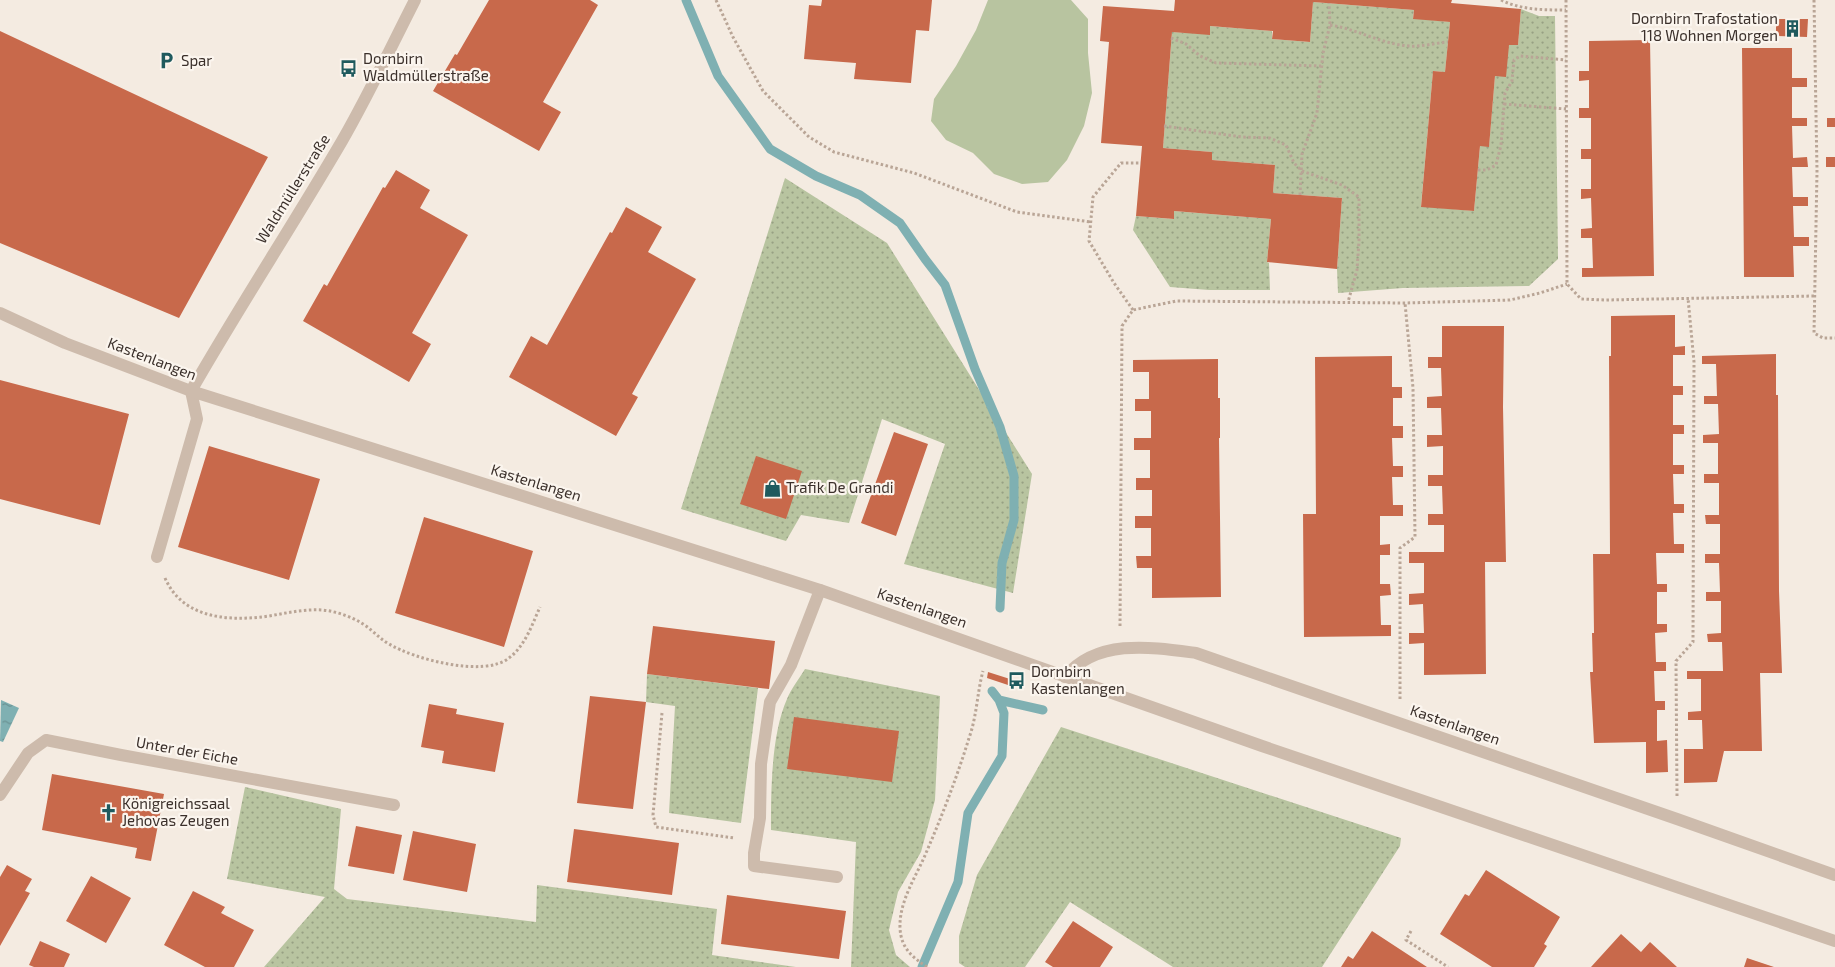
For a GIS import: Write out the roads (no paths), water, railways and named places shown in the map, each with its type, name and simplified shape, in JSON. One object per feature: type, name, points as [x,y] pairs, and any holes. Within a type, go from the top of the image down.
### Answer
[{"type":"street","name":"Waldmüllerstraße","points":[[191,392],[228,325],[342,141],[375,81],[415,0]]},
{"type":"street","name":"Kastenlangen","points":[[0,313],[65,343],[191,392],[820,590],[1271,749],[1835,941]]},
{"type":"street","points":[[158,557],[197,419],[191,392]]},
{"type":"street","points":[[820,590],[791,665],[770,702],[761,764],[760,818],[754,866],[836,877]]},
{"type":"street","name":"Kastenlangen","points":[[1065,677],[1074,666],[1088,658],[1120,648],[1153,648],[1196,653],[1835,875]]},
{"type":"street","name":"Unter der Eiche","points":[[0,795],[28,753],[46,740],[394,805]]},
{"type":"water","points":[[1,700],[19,708],[3,742],[0,741]]},
{"type":"waterway","points":[[686,0],[718,76],[770,149],[816,176],[860,195],[900,223],[945,285],[975,369],[1000,427],[1014,476],[1014,520],[1002,563],[1000,608]]},
{"type":"waterway","points":[[922,967],[958,882],[968,813],[1002,756],[1004,713],[999,700],[992,691]]},
{"type":"waterway","points":[[999,700],[1043,710]]},
{"type":"place","name":"Dornbirn Trafostation 118 Wohnen Morgen","points":[[1792,28]]},
{"type":"place","name":"Spar","points":[[167,61]]},
{"type":"place","name":"Dornbirn Waldmüllerstraße","points":[[349,68]]},
{"type":"place","name":"Trafik De Grandi","points":[[772,488]]},
{"type":"place","name":"Dornbirn Kastenlangen","points":[[1017,681]]},
{"type":"place","name":"Königreichssaal Jehovas Zeugen","points":[[108,813]]}]
